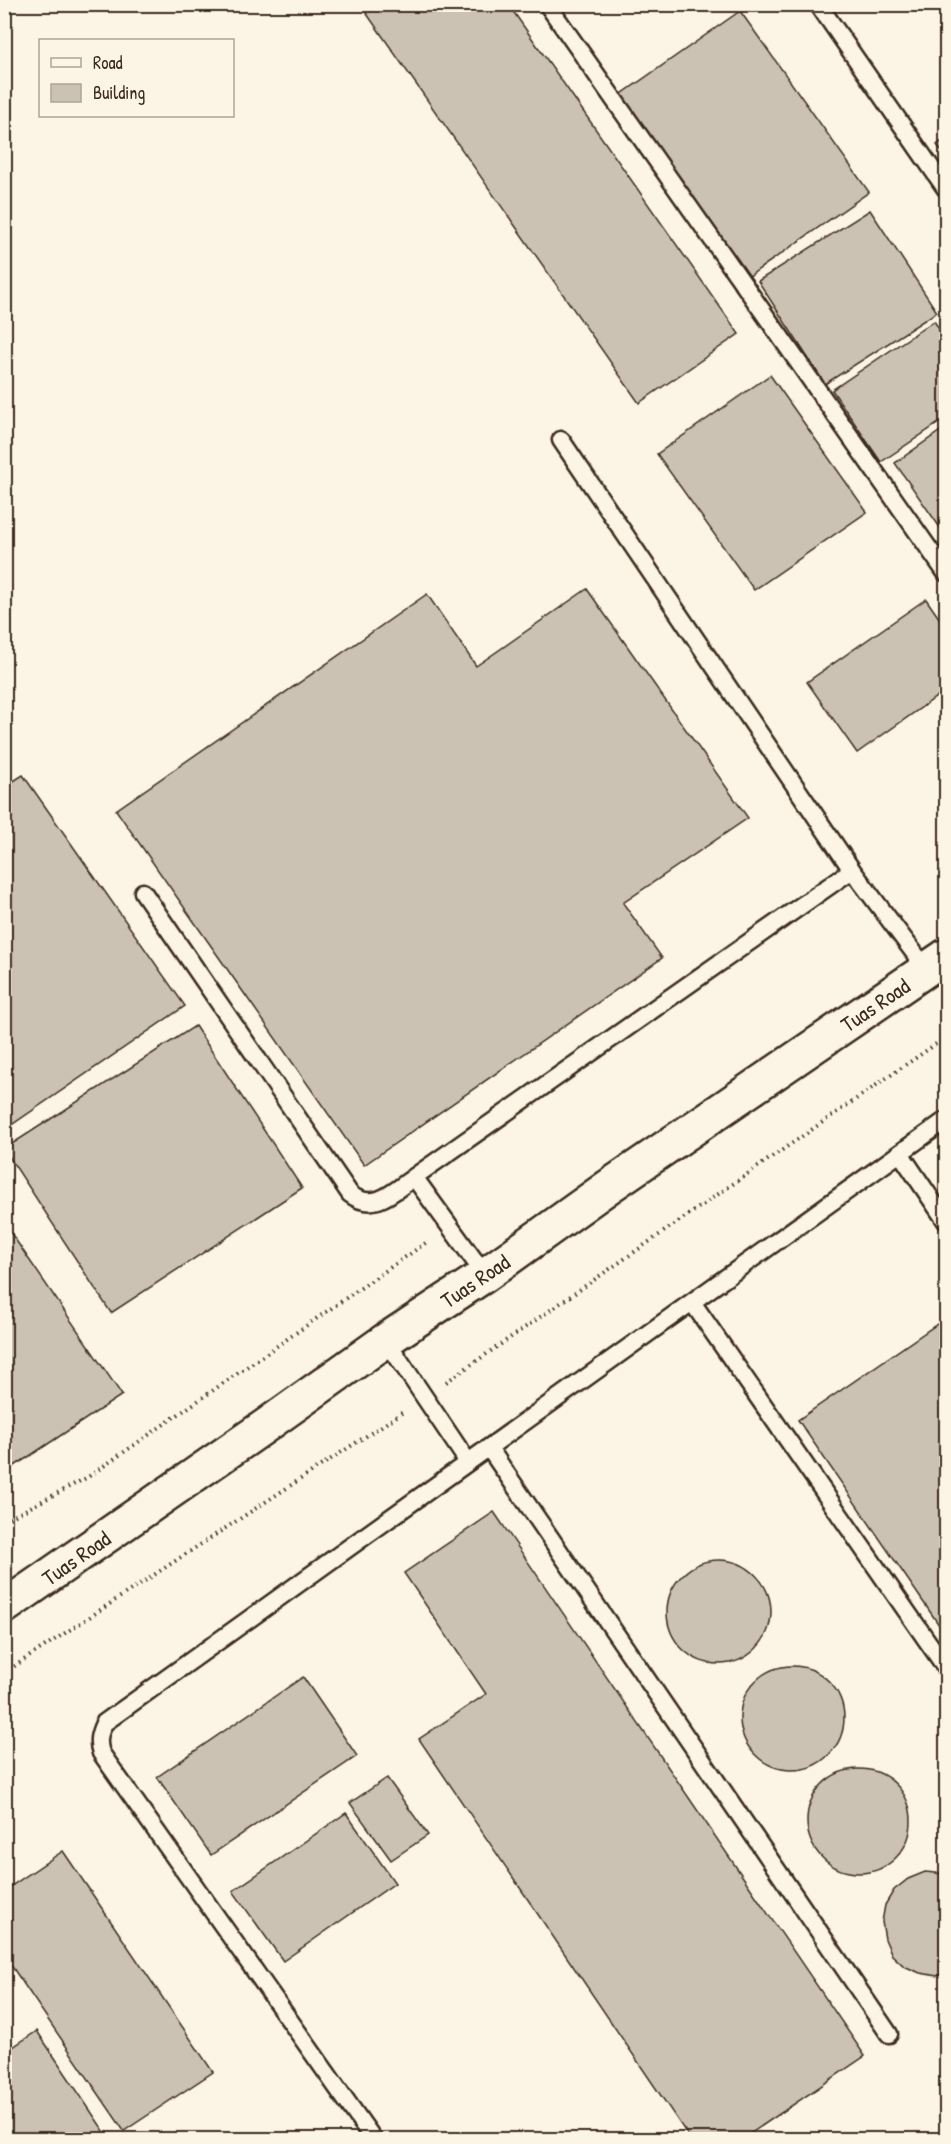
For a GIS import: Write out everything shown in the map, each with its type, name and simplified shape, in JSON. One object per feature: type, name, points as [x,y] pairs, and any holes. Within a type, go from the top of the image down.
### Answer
[{"type":"street","name":"Tuas Road","points":[[4,1607],[268,1425],[386,1340],[485,1275],[618,1180],[937,963]]},
{"type":"lane","points":[[547,4],[946,573]]},
{"type":"lane","points":[[818,4],[946,189]]},
{"type":"lane","points":[[561,440],[852,870],[937,963]]},
{"type":"lane","points":[[143,892],[350,1194],[358,1200],[369,1202],[379,1201],[414,1177],[852,870]]},
{"type":"lane","points":[[374,2139],[101,1753],[98,1743],[104,1723],[946,1120]]},
{"type":"lane","points":[[900,1153],[946,1221]]},
{"type":"lane","points":[[414,1177],[485,1275]]},
{"type":"lane","points":[[692,1302],[946,1668]]},
{"type":"lane","points":[[386,1340],[468,1462]]},
{"type":"lane","points":[[489,1448],[889,2034]]},
{"type":"path","points":[[4,1673],[424,1397],[946,1036]]},
{"type":"path","points":[[4,1521],[88,1477],[450,1226]]},
{"type":"building","points":[[360,4],[508,4],[739,334],[639,403]]},
{"type":"building","points":[[740,11],[869,192],[745,279],[616,98]]},
{"type":"building","points":[[946,138],[946,158],[937,145]]},
{"type":"building","points":[[870,210],[937,312],[825,384],[758,281]]},
{"type":"building","points":[[934,321],[946,340],[946,418],[881,462],[832,390]]},
{"type":"building","points":[[770,375],[867,512],[754,590],[657,454]]},
{"type":"building","points":[[946,427],[946,536],[895,463]]},
{"type":"building","points":[[587,589],[748,818],[623,903],[662,958],[364,1165],[116,810],[427,594],[476,666]]},
{"type":"building","points":[[926,599],[946,628],[946,690],[857,753],[807,682]]},
{"type":"building","points":[[23,775],[185,1006],[4,1130],[4,787]]},
{"type":"building","points":[[195,1026],[302,1188],[111,1313],[4,1149]]},
{"type":"building","points":[[4,1223],[122,1395],[4,1473]]},
{"type":"building","points":[[946,1318],[946,1635],[798,1420]]},
{"type":"building","points":[[494,1512],[865,2056],[741,2140],[691,2140],[419,1739],[486,1694],[404,1573]]},
{"type":"building","points":[[719,1560],[739,1564],[756,1575],[767,1592],[771,1612],[767,1632],[756,1649],[739,1660],[719,1664],[699,1660],[682,1649],[671,1632],[667,1612],[671,1592],[682,1575],[699,1564]]},
{"type":"building","points":[[792,1666],[812,1670],[829,1681],[840,1698],[844,1718],[840,1738],[829,1755],[812,1766],[792,1770],[772,1766],[755,1755],[744,1738],[740,1718],[744,1698],[755,1681],[772,1670]]},
{"type":"building","points":[[303,1677],[357,1756],[211,1855],[157,1777]]},
{"type":"building","points":[[859,1769],[879,1773],[896,1784],[907,1801],[911,1821],[907,1841],[896,1858],[879,1869],[859,1873],[839,1869],[822,1858],[811,1841],[807,1821],[811,1801],[822,1784],[839,1773]]},
{"type":"building","points":[[387,1778],[428,1835],[391,1860],[350,1803]]},
{"type":"building","points":[[346,1813],[395,1883],[283,1961],[233,1891]]},
{"type":"building","points":[[63,1851],[213,2072],[124,2131],[4,1955],[4,1891]]},
{"type":"building","points":[[925,1872],[946,1874],[946,1973],[937,1976],[920,1973],[904,1966],[892,1955],[885,1939],[882,1922],[885,1905],[894,1890],[908,1879]]},
{"type":"building","points":[[37,2031],[110,2140],[4,2140],[4,2053]]}]
